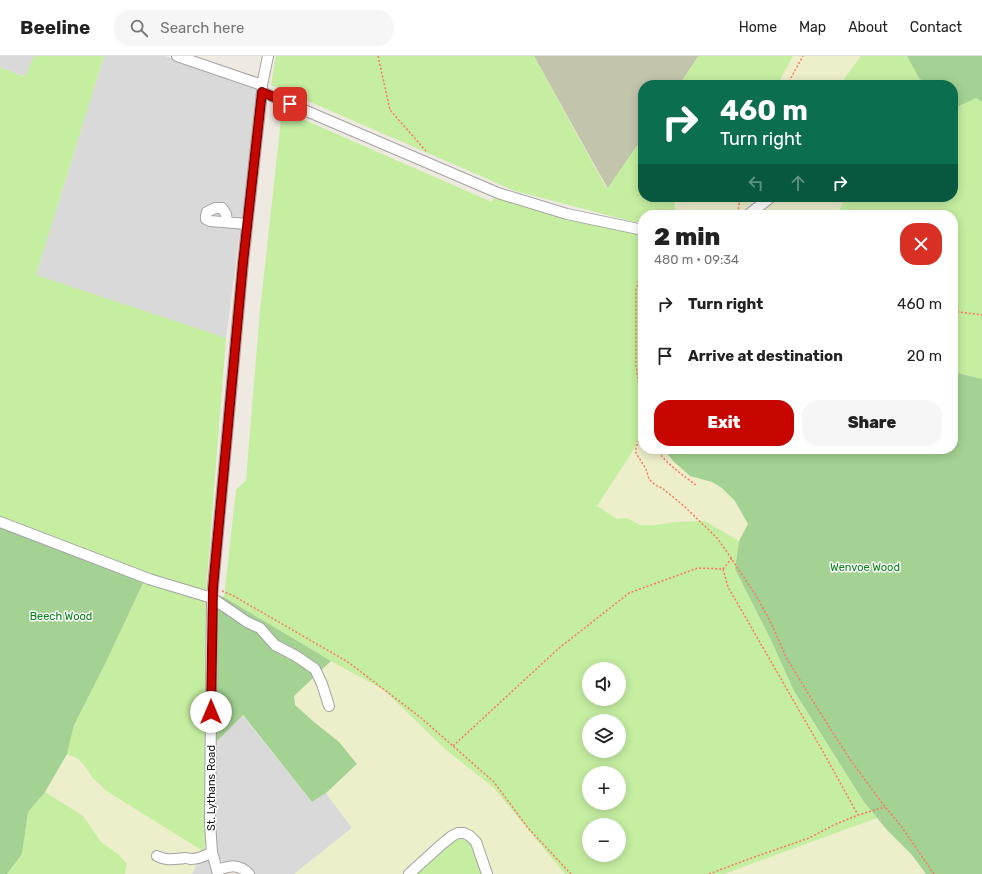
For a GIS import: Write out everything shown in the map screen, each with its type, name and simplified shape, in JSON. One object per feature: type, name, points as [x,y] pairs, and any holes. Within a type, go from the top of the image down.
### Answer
[{"type":"street","points":[[177,56],[262,88],[498,193],[567,214],[638,229]]},
{"type":"street","name":"St. Lythans Road","points":[[218,872],[212,852],[210,823],[212,593],[247,224],[262,88],[268,56]]},
{"type":"street","points":[[754,210],[765,202]]},
{"type":"street","points":[[226,222],[247,224]]},
{"type":"street","points":[[0,522],[148,578],[212,593],[247,622],[260,628],[275,646],[296,656],[315,669],[322,684],[329,706]]},
{"type":"street","points":[[410,874],[452,836],[458,833],[464,833],[476,842],[487,874]]},
{"type":"street","points":[[157,856],[169,860],[185,858],[192,859],[202,857],[212,852]]},
{"type":"street","points":[[218,872],[229,866],[238,867],[245,870],[249,874]]},
{"type":"path","points":[[378,56],[390,110],[428,154]]},
{"type":"path","points":[[790,80],[803,56]]},
{"type":"path","points":[[638,283],[636,290],[636,364],[638,377]]},
{"type":"path","points":[[958,312],[982,315]]},
{"type":"path","points":[[638,443],[636,453],[646,469],[649,479],[684,506],[717,538],[732,558],[757,597],[772,625],[786,657],[849,758],[901,826],[934,874]]},
{"type":"path","points":[[660,454],[673,468],[696,485]]},
{"type":"path","points":[[723,569],[732,558]]},
{"type":"path","points":[[453,746],[558,649],[629,593],[698,568],[723,569]]},
{"type":"path","points":[[723,569],[728,587],[858,815]]},
{"type":"path","points":[[212,593],[232,595],[348,662],[420,717],[494,782],[528,828],[572,874]]},
{"type":"path","points":[[709,874],[809,838],[836,824],[858,815],[885,807]]},
{"type":"shaded area","points":[[0,56],[34,56],[26,77],[0,67]]},
{"type":"shaded area","points":[[104,56],[165,56],[259,86],[226,338],[36,275]]},
{"type":"shaded area","points":[[534,56],[701,56],[698,57],[682,80],[638,80],[638,144],[608,189]]},
{"type":"shaded area","points":[[793,56],[861,56],[843,80],[780,80]]},
{"type":"shaded area","points":[[674,202],[844,202],[840,210],[675,210]]},
{"type":"shaded area","points":[[638,443],[638,454],[668,454],[673,461],[722,488],[735,501],[748,524],[739,541],[705,521],[640,525],[627,518],[617,519],[597,506]]},
{"type":"shaded area","points":[[331,661],[384,690],[445,749],[494,788],[565,874],[294,874],[352,828],[326,793],[357,764],[314,722],[295,706],[293,696]]},
{"type":"shaded area","points":[[242,715],[312,802],[326,793],[352,828],[294,874],[252,874],[220,860],[216,854],[213,839],[214,744]]},
{"type":"shaded area","points":[[67,754],[77,758],[93,778],[108,792],[203,851],[192,874],[125,874],[127,864],[119,855],[101,842],[83,816],[45,792]]},
{"type":"shaded area","points":[[877,818],[912,855],[926,874],[724,874]]},
{"type":"shaded area","points":[[211,857],[215,874],[192,874],[199,860]]},
{"type":"green space","points":[[34,56],[104,56],[36,275],[226,338],[206,591],[171,583],[0,519],[0,67],[25,77]]},
{"type":"green space","points":[[276,56],[534,56],[607,189],[638,144],[638,202],[674,202],[675,210],[638,210],[638,222],[634,222],[515,191],[271,85]]},
{"type":"green space","points":[[793,56],[780,80],[682,80],[698,57]]},
{"type":"green space","points":[[861,56],[907,56],[921,80],[843,80]]},
{"type":"green space","points":[[907,56],[982,56],[982,102],[976,98],[958,107],[958,80],[921,80]]},
{"type":"green space","points":[[976,98],[982,102],[982,379],[958,373],[958,210],[840,210],[844,202],[958,202],[958,107]]},
{"type":"green space","points":[[282,110],[492,202],[496,191],[638,232],[638,443],[597,506],[617,519],[627,518],[640,525],[705,521],[739,541],[735,569],[770,638],[794,691],[864,802],[877,818],[724,874],[565,874],[494,788],[445,749],[384,690],[331,661],[224,597],[236,490],[246,480],[260,311]]},
{"type":"green space","name":"Wenvoe Wood","points":[[958,373],[982,379],[982,874],[926,874],[912,855],[887,830],[864,802],[794,691],[770,638],[735,569],[739,541],[748,524],[735,501],[722,488],[712,482],[690,476],[673,461],[668,454],[958,454]]},
{"type":"green space","name":"Beech Wood","points":[[0,527],[49,547],[144,581],[106,662],[74,725],[67,754],[45,792],[28,812],[22,854],[7,874],[0,874]]},
{"type":"green space","points":[[144,581],[207,602],[206,844],[203,851],[108,792],[93,778],[77,758],[67,754],[74,725],[106,662]]},
{"type":"green space","points":[[215,595],[224,597],[331,661],[294,696],[295,705],[339,742],[357,764],[326,793],[312,802],[243,715],[214,744]]},
{"type":"green space","points":[[45,792],[83,816],[101,842],[119,855],[127,864],[125,874],[7,874],[22,854],[28,812]]},
{"type":"green space","points":[[462,835],[471,840],[484,874],[411,874],[453,837]]},
{"type":"route","points":[[211,712],[212,598],[243,263],[262,92],[290,104]]}]
